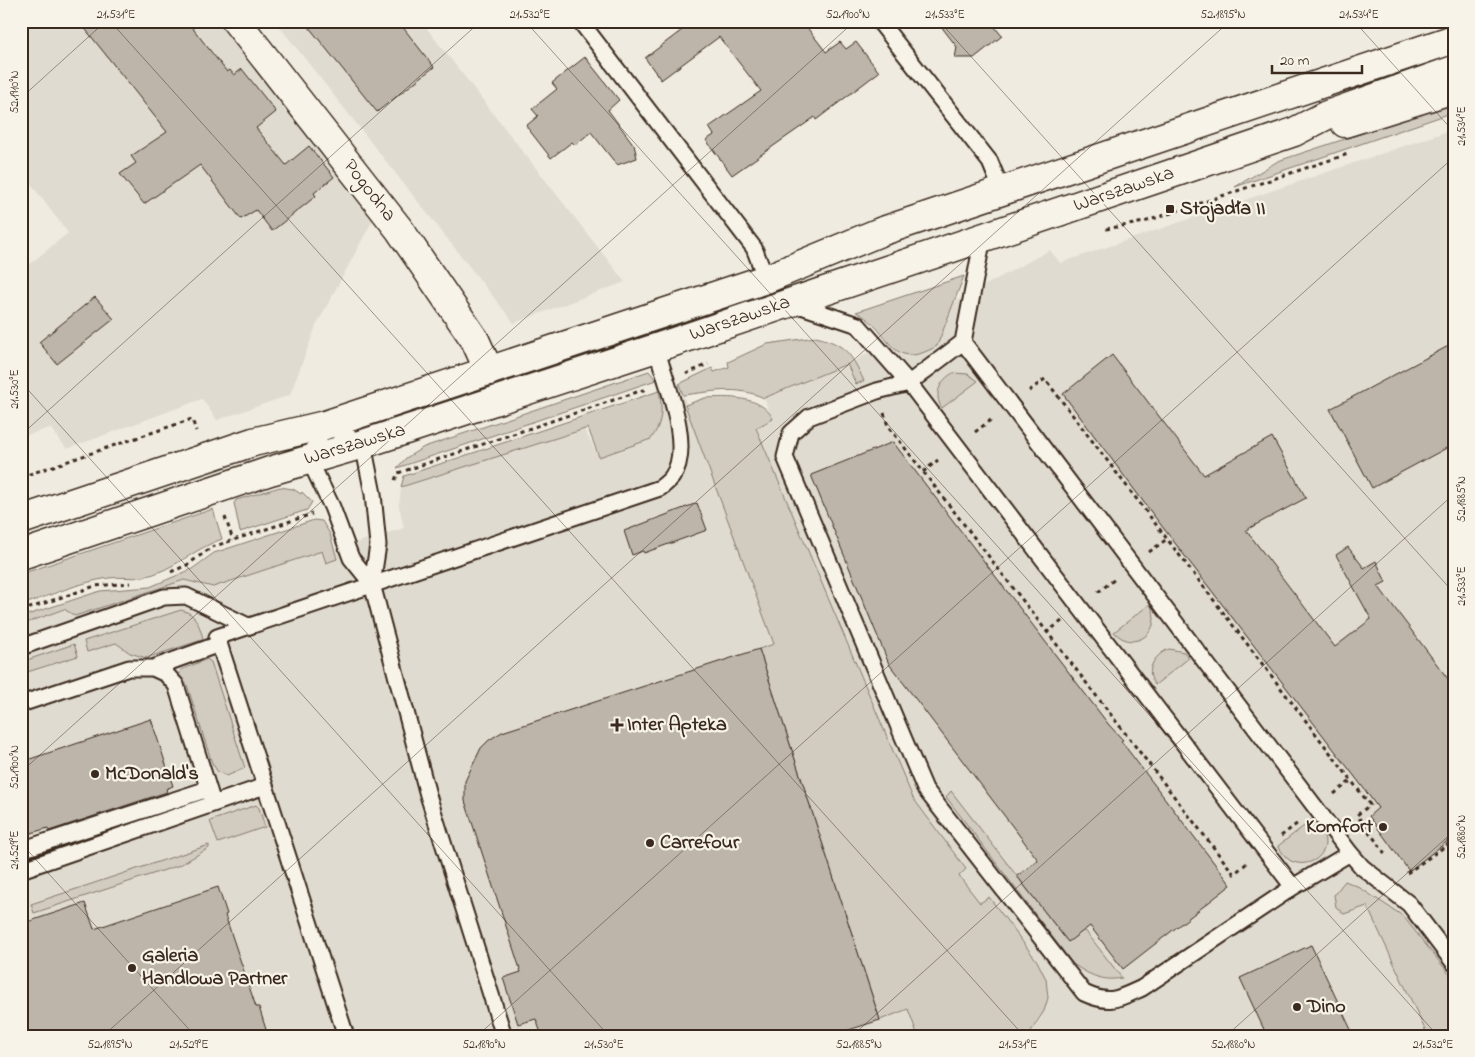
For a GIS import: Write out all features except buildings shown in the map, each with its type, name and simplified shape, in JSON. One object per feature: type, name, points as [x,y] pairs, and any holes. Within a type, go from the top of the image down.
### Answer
[{"type":"main road","name":"Pogodna","points":[[236,21],[399,229],[475,340],[489,371]]},
{"type":"main road","name":"Warszawska","points":[[21,520],[253,442],[325,425],[766,279],[880,232],[1454,39]]},
{"type":"main road","name":"Warszawska","points":[[21,555],[656,348],[1294,132],[1327,115],[1454,70]]},
{"type":"main road","points":[[1294,132],[1330,128],[1454,89]]},
{"type":"lane","points":[[580,21],[754,248],[766,279]]},
{"type":"lane","points":[[879,21],[990,162],[1002,191]]},
{"type":"lane","points":[[983,237],[963,342],[909,383],[877,390],[809,417],[791,433],[785,457],[925,789],[1084,993],[1100,1000],[1117,999],[1142,988],[1293,887],[1350,853]]},
{"type":"lane","points":[[788,302],[858,325],[909,383],[1293,887]]},
{"type":"lane","points":[[963,342],[1318,807],[1350,853],[1362,867],[1409,904],[1454,962]]},
{"type":"lane","points":[[346,1036],[217,636],[660,488],[672,477],[678,463],[680,447],[676,414],[656,348]]},
{"type":"lane","points":[[372,584],[378,545],[373,494],[363,444],[325,425],[309,460],[332,507],[352,558],[372,584],[428,795],[504,1036]]},
{"type":"lane","points":[[21,647],[164,597],[186,596],[248,626]]},
{"type":"lane","points":[[21,704],[129,668],[153,668],[219,644]]},
{"type":"lane","points":[[153,668],[166,674],[176,684],[213,805]]},
{"type":"lane","points":[[21,870],[265,786]]},
{"type":"lane","points":[[21,850],[208,789]]},
{"type":"path","points":[[1104,229],[1144,222],[1352,152]]},
{"type":"path","points":[[394,487],[398,473],[666,383],[710,363]]},
{"type":"path","points":[[1045,379],[1370,805],[1357,815],[1391,861]]},
{"type":"path","points":[[923,472],[1234,874],[1352,780]]},
{"type":"path","points":[[163,575],[187,565],[212,547],[316,512]]},
{"type":"path","points":[[224,515],[233,540]]},
{"type":"path","points":[[1046,633],[1167,539]]},
{"type":"path","points":[[21,611],[95,586],[138,583]]},
{"type":"path","points":[[1405,873],[1411,872],[1454,840]]},
{"type":"shaded area","points":[[21,21],[229,21],[374,218],[316,326],[290,395],[217,420],[202,399],[67,449],[50,428],[21,437],[21,271],[68,233],[21,171]]},
{"type":"shaded area","points":[[275,21],[421,21],[625,282],[514,323]]},
{"type":"shaded area","points":[[1454,103],[1454,112],[1235,187],[1278,161]]},
{"type":"shaded area","points":[[1454,129],[1454,1036],[1028,1036],[1042,1017],[989,898],[980,904],[958,876],[966,869],[913,798],[756,428],[772,419],[764,398],[854,361],[956,301],[1050,250],[1060,263]]},
{"type":"shaded area","points":[[964,276],[937,346],[921,353],[909,355],[899,352],[868,319],[856,312]]},
{"type":"shaded area","points":[[816,337],[834,343],[847,352],[856,364],[864,381],[856,384],[847,364],[764,398],[754,394],[734,391],[714,391],[683,395],[679,384],[712,368],[714,372],[729,367],[728,362],[767,344]]},
{"type":"shaded area","points":[[649,371],[656,380],[397,468],[406,458],[424,447]]},
{"type":"shaded area","points":[[953,373],[968,374],[978,381],[942,408],[938,398],[939,388],[948,376]]},
{"type":"shaded area","points":[[679,384],[774,644],[759,649],[880,1019],[908,1009],[918,1036],[21,1036],[21,625],[65,609],[147,591],[184,580],[213,587],[322,551],[337,559],[335,549],[404,528],[399,506],[401,487],[584,429],[599,457],[660,398],[659,391]]},
{"type":"shaded area","points":[[659,391],[661,416],[651,439],[599,457],[588,428],[401,487],[404,476]]},
{"type":"shaded area","points":[[705,398],[743,399],[761,405],[773,419],[756,428],[913,798],[966,869],[959,876],[980,903],[989,897],[1037,961],[1046,979],[1048,998],[1044,1011],[1028,1036],[918,1036],[908,1009],[880,1020],[759,649],[774,644],[685,405]]},
{"type":"shaded area","points":[[280,487],[293,489],[301,494],[302,492],[312,502],[307,510],[240,532],[234,503],[236,500]]},
{"type":"shaded area","points":[[213,509],[222,539],[164,570],[143,577],[113,577],[98,580],[21,605],[21,574]]},
{"type":"shaded area","points":[[314,520],[322,521],[330,534],[337,559],[326,563],[322,551],[213,587],[184,580],[75,616],[64,609],[21,625],[21,617],[100,591],[150,587],[192,569],[214,553]]},
{"type":"shaded area","points":[[1150,604],[1154,614],[1154,623],[1145,636],[1138,640],[1130,641],[1114,632]]},
{"type":"shaded area","points":[[181,610],[190,614],[196,620],[203,638],[202,640],[146,658],[130,653],[116,643],[87,652],[84,641]]},
{"type":"shaded area","points":[[74,644],[78,656],[21,674],[21,662]]},
{"type":"shaded area","points":[[1169,649],[1184,652],[1189,658],[1155,685],[1150,674],[1152,664],[1159,655]]},
{"type":"shaded area","points":[[207,659],[211,662],[245,768],[227,776],[218,772],[212,763],[187,685],[179,676],[181,670]]},
{"type":"shaded area","points":[[951,791],[1068,942],[1084,929],[1122,978],[1096,977],[1073,964],[946,797]]},
{"type":"shaded area","points":[[256,805],[259,808],[265,827],[218,843],[210,821]]},
{"type":"shaded area","points":[[1313,819],[1323,833],[1325,843],[1321,855],[1310,862],[1298,863],[1291,861],[1285,857],[1278,846]]},
{"type":"shaded area","points":[[209,845],[209,848],[180,865],[34,913],[31,904]]},
{"type":"shaded area","points":[[1345,881],[1357,886],[1403,916],[1454,980],[1454,1030],[1445,1036],[1428,1036],[1367,906],[1344,914],[1336,907],[1334,895]]},
{"type":"place","name":"Stojadła II","points":[[1170,209]]},
{"type":"place","name":"Inter Apteka","points":[[617,725]]},
{"type":"place","name":"McDonald's","points":[[95,774]]},
{"type":"place","name":"Komfort","points":[[1383,827]]},
{"type":"place","name":"Carrefour","points":[[650,843]]},
{"type":"place","name":"Galeria Handlowa Partner","points":[[132,968]]},
{"type":"place","name":"Dino","points":[[1297,1007]]}]
